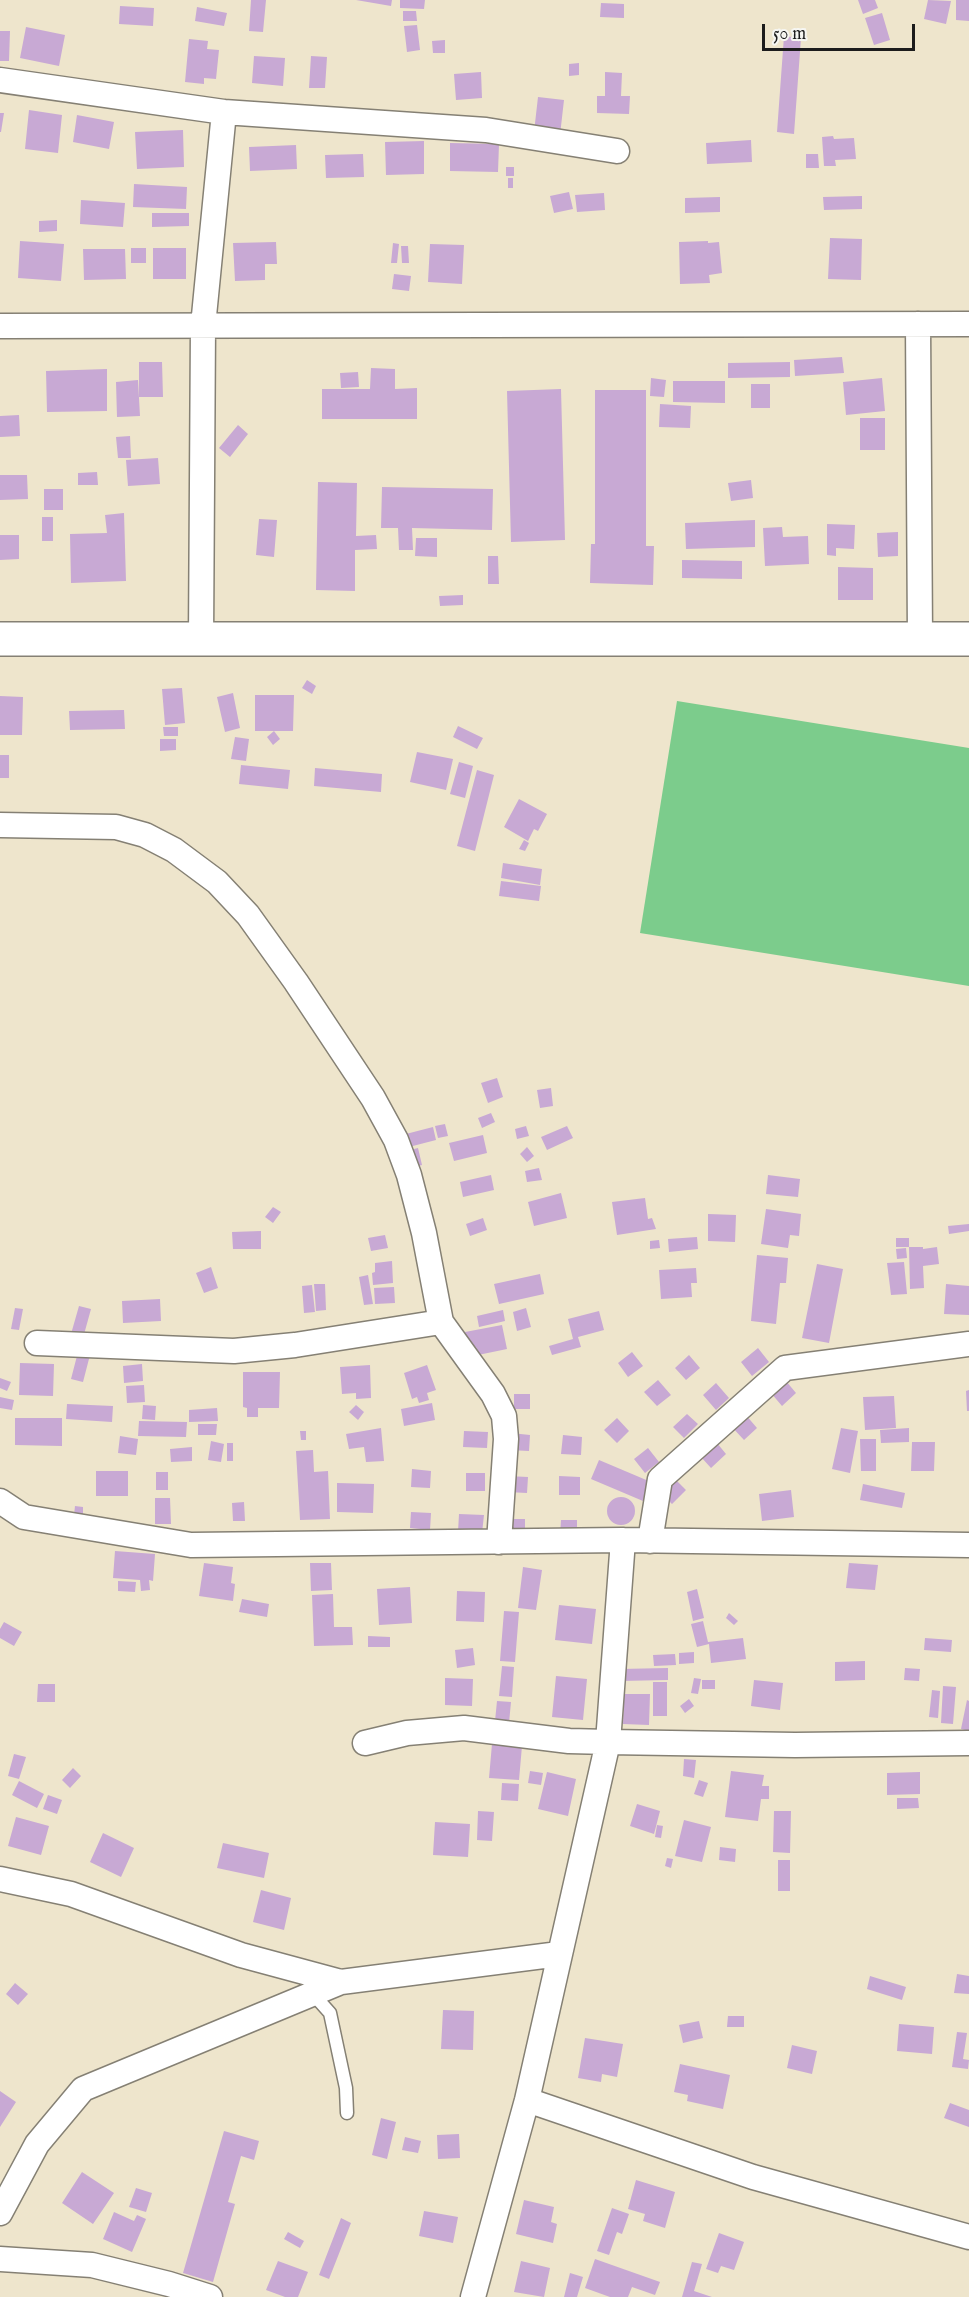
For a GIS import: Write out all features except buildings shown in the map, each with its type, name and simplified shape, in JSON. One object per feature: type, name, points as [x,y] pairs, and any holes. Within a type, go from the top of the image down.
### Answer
[{"type":"street","points":[[0,80],[224,112],[486,130],[617,151]]},
{"type":"street","points":[[201,639],[203,326],[224,112]]},
{"type":"street","points":[[918,324],[920,639]]},
{"type":"street","points":[[0,327],[969,324]]},
{"type":"street","points":[[0,639],[969,639]]},
{"type":"street","points":[[0,825],[116,827],[144,835],[174,850],[217,882],[248,915],[336,1041],[373,1098],[396,1140],[409,1175],[424,1233],[441,1322],[493,1394],[504,1416],[506,1439],[499,1542]]},
{"type":"street","points":[[37,1343],[234,1351],[295,1345],[441,1322]]},
{"type":"street","points":[[650,1541],[660,1479],[785,1368],[969,1344]]},
{"type":"street","points":[[0,1501],[24,1517],[191,1545],[623,1540],[969,1545]]},
{"type":"street","points":[[473,2297],[526,2100],[608,1742],[623,1540]]},
{"type":"street","points":[[365,1743],[407,1733],[464,1728],[569,1741],[795,1746],[969,1743]]},
{"type":"street","points":[[0,1879],[71,1894],[241,1955],[341,1982]]},
{"type":"street","points":[[0,2213],[37,2144],[82,2089],[341,1982],[559,1954]]},
{"type":"street","points":[[526,2100],[753,2177],[969,2237]]},
{"type":"street","points":[[0,2259],[92,2265],[170,2284],[210,2297]]},
{"type":"lane","points":[[313,1994],[330,2013],[346,2088],[347,2113]]},
{"type":"green space","points":[[677,701],[969,748],[969,986],[640,933]]}]
